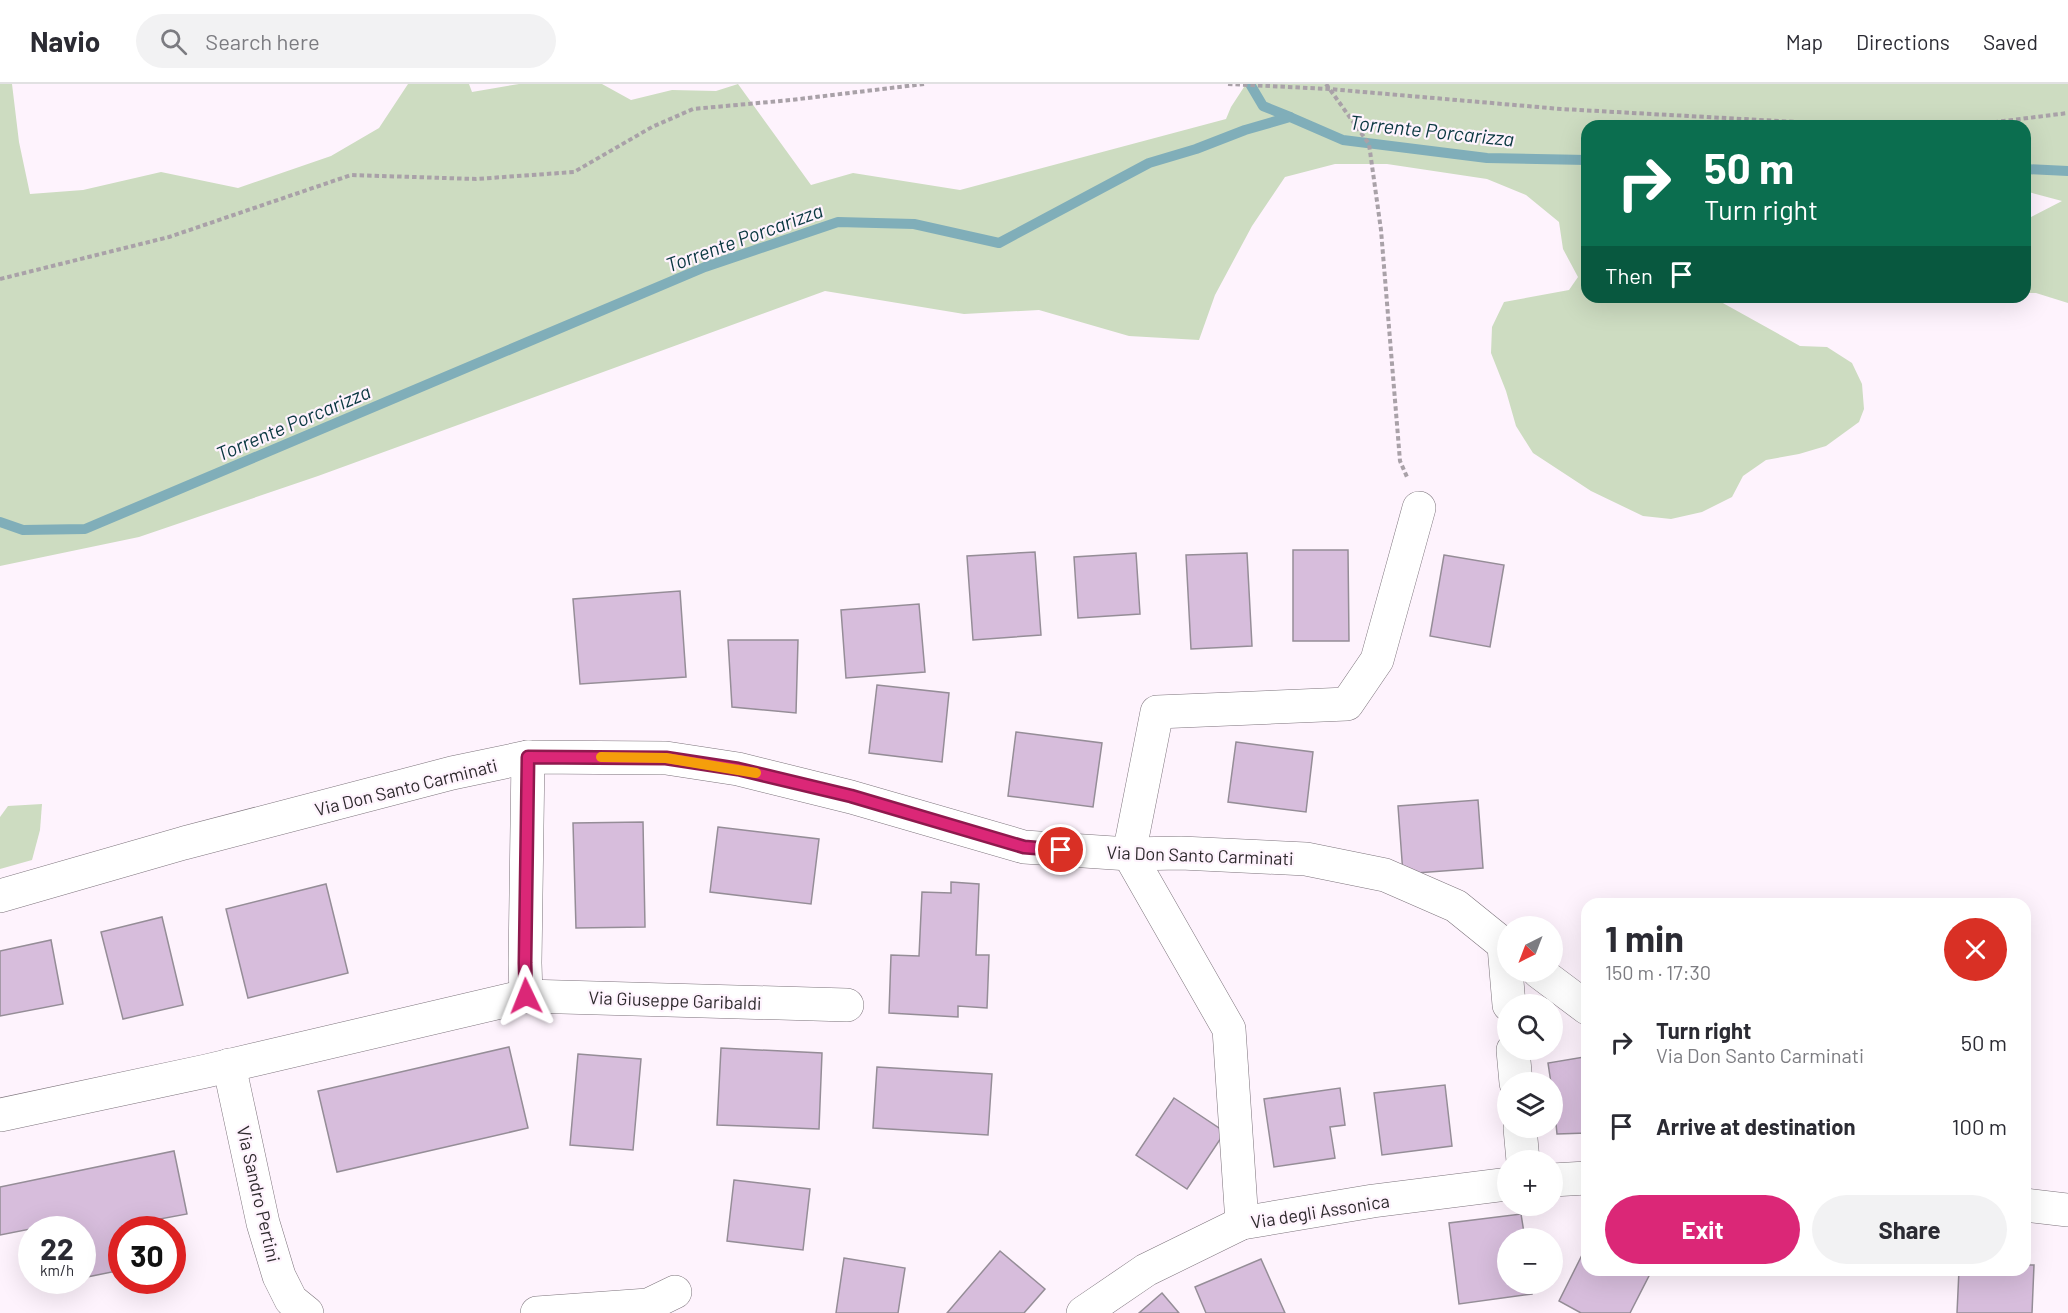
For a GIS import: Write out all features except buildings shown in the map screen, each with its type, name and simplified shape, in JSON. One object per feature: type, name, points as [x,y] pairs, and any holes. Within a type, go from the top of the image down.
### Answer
[{"type":"street","points":[[1242,1223],[1229,1029],[1130,854],[1157,712],[1347,704],[1377,660],[1419,508]]},
{"type":"street","points":[[526,996],[528,757]]},
{"type":"street","name":"Via Don Santo Carminati","points":[[0,896],[195,840],[452,773],[528,757],[666,758],[727,767],[851,796],[1024,847],[1130,854],[1181,853],[1306,859],[1385,875],[1456,906],[1497,940]]},
{"type":"street","points":[[1552,982],[1581,1004]]},
{"type":"street","name":"Via Giuseppe Garibaldi","points":[[0,1115],[526,996],[847,1005]]},
{"type":"street","name":"Via Sandro Pertini","points":[[229,1065],[263,1223],[279,1276],[291,1300],[307,1313]]},
{"type":"street","points":[[1563,1179],[1581,1178]]},
{"type":"street","name":"Via degli Assonica","points":[[1083,1313],[1146,1270],[1242,1223],[1373,1201],[1497,1185]]},
{"type":"street","points":[[2031,1206],[2068,1210]]},
{"type":"street","points":[[537,1313],[648,1305],[675,1292]]},
{"type":"path","points":[[0,279],[169,237],[351,175],[476,179],[574,172],[652,127],[693,109],[924,84]]},
{"type":"path","points":[[1228,84],[1329,89],[1561,109],[1761,120]]},
{"type":"path","points":[[1326,84],[1369,144],[1381,230],[1400,462],[1419,508]]},
{"type":"path","points":[[2012,120],[2068,113]]},
{"type":"green space","points":[[0,84],[12,84],[19,142],[30,194],[83,190],[161,172],[238,188],[331,156],[379,128],[408,84],[469,84],[472,92],[519,84],[602,84],[631,100],[672,90],[716,91],[738,84],[811,185],[853,173],[960,190],[1226,119],[1246,84],[2068,84],[2068,303],[2031,293],[2031,217],[2062,201],[2031,193],[2031,120],[1581,120],[1581,303],[1723,303],[1800,346],[1827,347],[1852,363],[1862,384],[1864,409],[1859,422],[1826,446],[1766,460],[1743,476],[1732,497],[1702,512],[1671,519],[1643,516],[1591,491],[1533,453],[1516,426],[1506,391],[1491,353],[1492,327],[1504,302],[1569,290],[1578,277],[1563,249],[1559,222],[1526,195],[1487,179],[1387,164],[1335,164],[1285,177],[1252,226],[1215,295],[1199,340],[1129,336],[1039,310],[964,314],[825,291],[318,476],[139,537],[0,566]]},
{"type":"green space","points":[[42,804],[40,830],[32,860],[0,869],[0,817],[8,806]]},
{"type":"waterway","points":[[1250,84],[1263,106],[1290,117]]},
{"type":"waterway","name":"Torrente Porcarizza","points":[[0,522],[23,530],[85,529],[705,267],[838,222],[914,224],[999,243],[1149,163],[1290,117],[1343,140],[1487,158],[1581,160]]},
{"type":"waterway","name":"Torrente Porcarizza","points":[[2031,169],[2068,171]]},
{"type":"slow traffic","points":[[601,757],[666,758],[756,773]]},
{"type":"route","points":[[526,996],[528,757],[666,758],[738,769],[851,796],[1024,847],[1061,850]]}]
